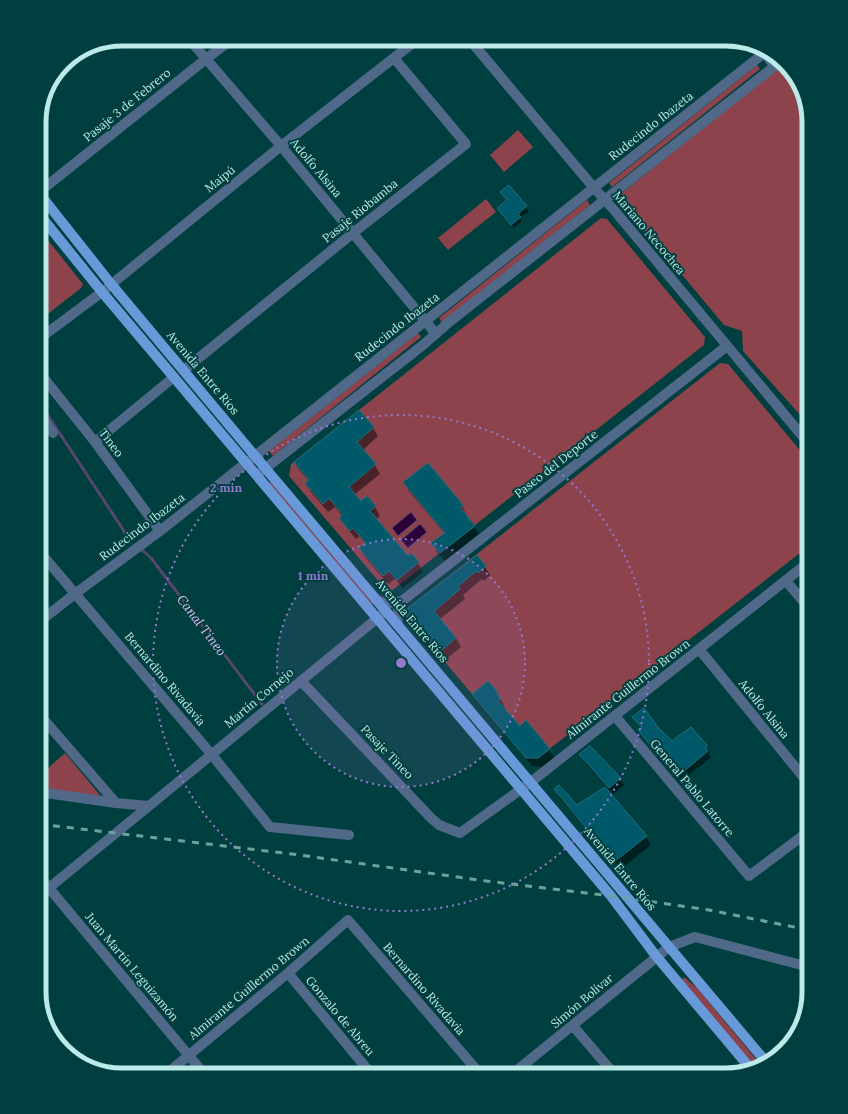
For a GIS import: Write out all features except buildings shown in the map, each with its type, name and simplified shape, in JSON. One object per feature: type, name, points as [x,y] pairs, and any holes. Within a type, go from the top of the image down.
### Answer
[{"type":"main road","name":"Avenida Entre Ríos","points":[[46,202],[111,284],[265,468],[378,600],[763,1058]]},
{"type":"main road","name":"Avenida Entre Ríos","points":[[46,223],[102,292],[601,885],[656,956],[748,1065]]},
{"type":"main road","points":[[601,885],[610,877]]},
{"type":"street","name":"Adolfo Alsina","points":[[195,46],[281,146],[436,334]]},
{"type":"street","name":"Pasaje 3 de Febrero","points":[[46,187],[223,46]]},
{"type":"street","name":"Maipú","points":[[46,334],[102,292],[281,146],[409,46]]},
{"type":"street","name":"Mariano Necochea","points":[[475,46],[802,436]]},
{"type":"street","name":"Rudecindo Ibazeta","points":[[46,617],[160,531],[426,322],[759,54]]},
{"type":"street","name":"Pasaje Riobamba","points":[[184,370],[353,233],[466,144],[394,58]]},
{"type":"street","points":[[257,475],[776,65]]},
{"type":"street","name":"Paseo del Deporte","points":[[402,601],[727,346]]},
{"type":"street","points":[[94,442],[174,377]]},
{"type":"street","name":"Tineo","points":[[46,381],[94,442],[160,531]]},
{"type":"street","points":[[46,423],[53,433]]},
{"type":"street","name":"Bernardino Rivadavia","points":[[46,559],[212,754],[270,827],[349,835]]},
{"type":"street","name":"Almirante Guillermo Brown","points":[[460,833],[531,782],[802,568]]},
{"type":"street","points":[[786,581],[802,600]]},
{"type":"street","points":[[378,600],[384,603],[402,601]]},
{"type":"street","points":[[398,625],[398,609],[402,601]]},
{"type":"street","name":"Martín Cornejo","points":[[46,890],[386,611]]},
{"type":"street","name":"Adolfo Alsina","points":[[699,649],[802,775]]},
{"type":"street","name":"Pasaje Tineo","points":[[301,681],[431,818],[439,825],[460,833]]},
{"type":"street","name":"General Pablo Latorre","points":[[615,716],[749,876],[802,835]]},
{"type":"street","points":[[46,722],[116,803]]},
{"type":"street","points":[[46,793],[149,806]]},
{"type":"street","name":"Juan Martín Leguizamón","points":[[46,884],[199,1068]]},
{"type":"street","name":"Bernardino Rivadavia","points":[[348,920],[474,1068]]},
{"type":"street","name":"Almirante Guillermo Brown","points":[[174,1068],[288,973],[348,920]]},
{"type":"street","points":[[669,947],[695,938],[802,965]]},
{"type":"street","name":"Simón Bolívar","points":[[520,1068],[573,1026],[656,956],[669,947]]},
{"type":"street","name":"Gonzalo de Abreu","points":[[288,973],[366,1068]]},
{"type":"street","points":[[573,1026],[609,1068]]},
{"type":"shaded area","points":[[757,65],[760,69],[612,187],[609,183]]},
{"type":"shaded area","points":[[779,68],[783,72],[794,88],[798,97],[802,122],[802,417],[743,351],[742,331],[724,325],[622,203],[622,193]]},
{"type":"shaded area","points":[[518,130],[533,147],[504,172],[490,155]]},
{"type":"shaded area","points":[[486,199],[496,212],[448,250],[438,238]]},
{"type":"shaded area","points":[[587,200],[590,205],[442,323],[439,318]]},
{"type":"shaded area","points":[[601,218],[607,219],[705,337],[704,345],[390,592],[387,591],[289,476],[291,464]]},
{"type":"shaded area","points":[[46,238],[83,284],[81,288],[46,316]]},
{"type":"shaded area","points":[[418,333],[421,337],[273,456],[269,451]]},
{"type":"shaded area","points":[[720,363],[728,364],[802,453],[802,551],[538,758],[526,758],[406,616],[408,608]]},
{"type":"shaded area","points":[[270,481],[373,604],[371,605],[269,483]]},
{"type":"shaded area","points":[[411,512],[417,520],[398,536],[392,528]]},
{"type":"shaded area","points":[[420,524],[427,532],[408,548],[401,540]]},
{"type":"shaded area","points":[[65,753],[104,800],[46,791],[46,770]]},
{"type":"shaded area","points":[[684,977],[697,988],[758,1061],[750,1064],[682,980]]},
{"type":"waterway","name":"Canal Tineo","points":[[46,413],[126,534],[132,540]]},
{"type":"waterway","name":"Canal Tineo","points":[[140,548],[151,558],[262,704]]},
{"type":"railway","points":[[46,825],[292,854],[486,881],[611,896],[709,910],[802,929]]}]
